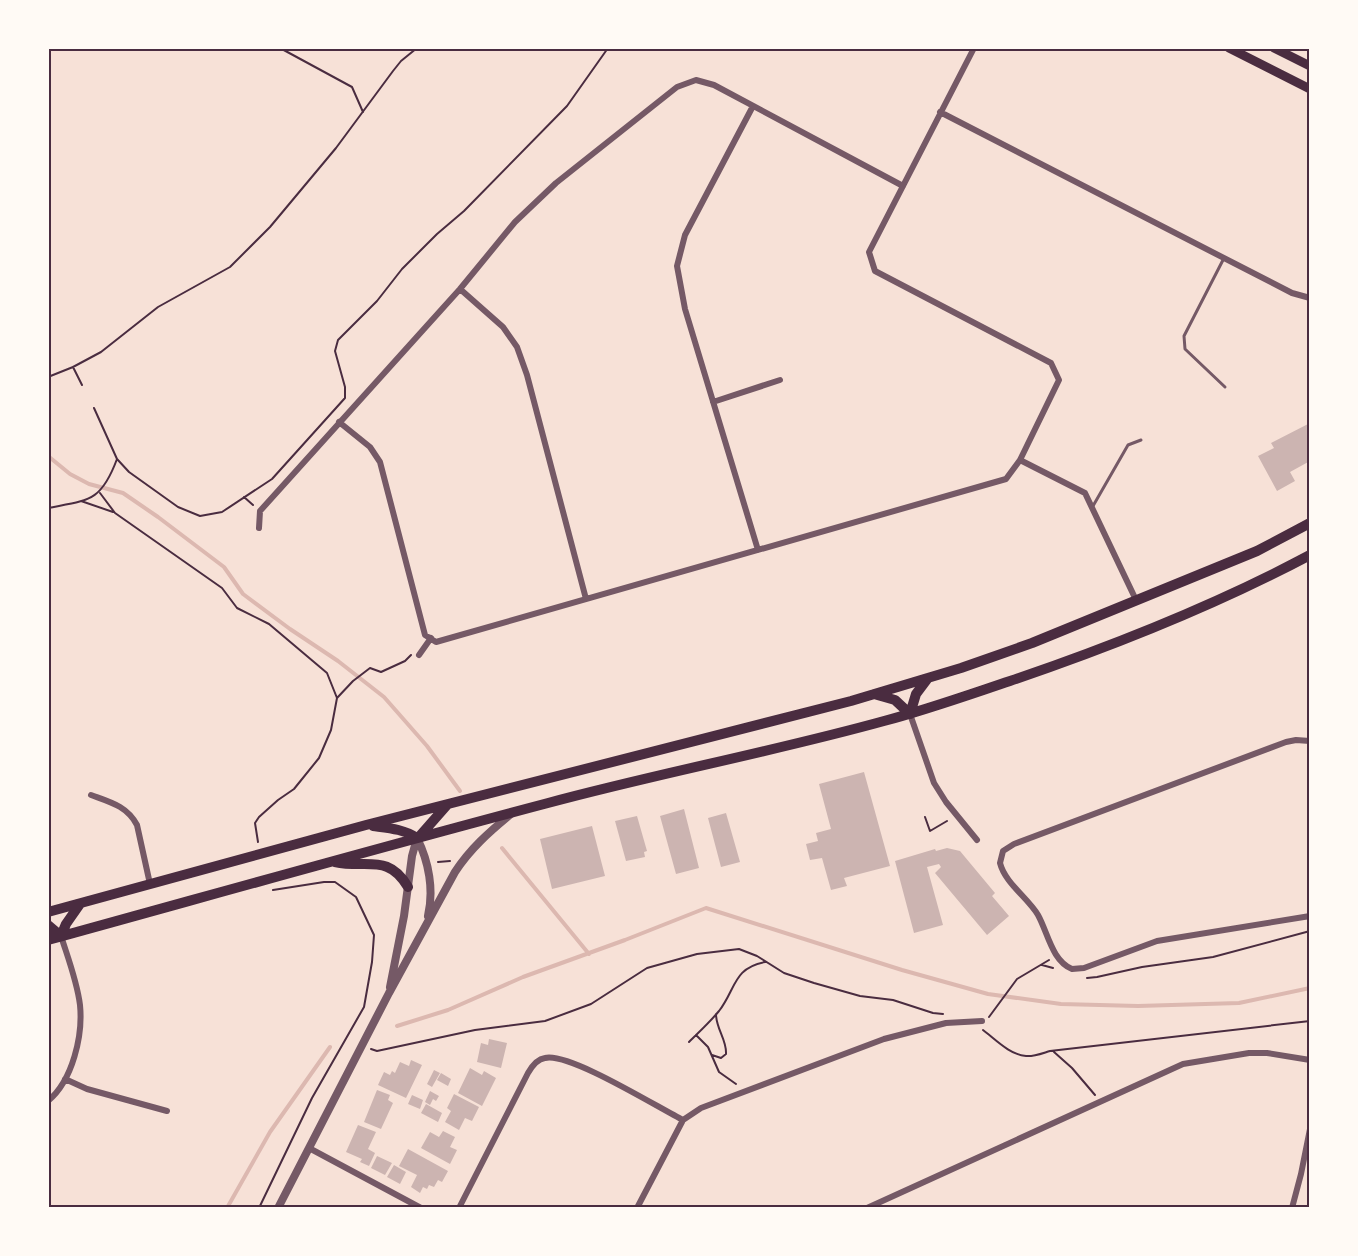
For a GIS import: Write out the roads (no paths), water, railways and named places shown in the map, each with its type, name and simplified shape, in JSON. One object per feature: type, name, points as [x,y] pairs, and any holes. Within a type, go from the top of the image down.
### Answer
[{"type":"highway","points":[[48,912],[366,825],[928,678],[1032,643],[1257,551],[1310,523]]},
{"type":"highway","points":[[48,940],[546,803],[910,714],[1059,664],[1165,624],[1310,555]]},
{"type":"highway","points":[[910,714],[916,694],[928,678]]},
{"type":"highway","points":[[873,694],[895,700],[910,714]]},
{"type":"highway","points":[[417,838],[447,804]]},
{"type":"highway","points":[[366,825],[400,830],[411,833],[417,838]]},
{"type":"highway","points":[[329,861],[347,865],[385,864],[401,875],[408,886]]},
{"type":"highway","points":[[61,936],[66,924],[80,904]]},
{"type":"highway","points":[[48,925],[61,936]]},
{"type":"main road","points":[[1229,48],[1310,89]]},
{"type":"main road","points":[[1274,48],[1310,66]]},
{"type":"street","points":[[339,422],[370,447],[380,462],[425,635],[436,642],[1006,479],[1020,460],[1059,380],[1051,363],[874,271],[869,252],[974,48]]},
{"type":"street","points":[[259,528],[260,511],[460,289],[515,222],[556,183],[677,87],[696,80],[714,85],[903,186]]},
{"type":"street","points":[[753,106],[685,235],[677,266],[686,309],[758,550]]},
{"type":"street","points":[[940,112],[1224,258],[1292,292],[1310,298]]},
{"type":"street","points":[[460,289],[503,327],[517,347],[527,375],[586,599]]},
{"type":"street","points":[[713,402],[780,381]]},
{"type":"street","points":[[1020,460],[1085,493],[1136,600]]},
{"type":"street","points":[[419,655],[430,638]]},
{"type":"street","points":[[910,714],[934,783],[946,802],[977,840]]},
{"type":"street","points":[[1310,741],[1286,742],[1007,847],[1001,857],[1002,869],[1037,913],[1057,956],[1064,965],[1072,969],[1089,966],[1156,941],[1310,916]]},
{"type":"street","points":[[91,795],[117,804],[132,817],[137,825],[150,885]]},
{"type":"street","points":[[278,1208],[389,993],[465,858],[483,837],[511,814]]},
{"type":"street","points":[[417,838],[424,853],[430,881],[425,928]]},
{"type":"street","points":[[389,993],[417,838]]},
{"type":"street","points":[[48,1101],[64,1078],[75,1052],[80,1022],[80,1006],[75,982],[61,936]]},
{"type":"street","points":[[638,1208],[683,1120],[701,1108],[884,1039],[946,1023],[982,1021]]},
{"type":"street","points":[[867,1208],[1170,1069],[1196,1061],[1249,1053],[1267,1053],[1310,1060]]},
{"type":"street","points":[[459,1208],[528,1073],[535,1063],[543,1058],[561,1059],[583,1067],[683,1120]]},
{"type":"street","points":[[64,1078],[87,1089],[167,1111]]},
{"type":"street","points":[[1292,1208],[1310,1129]]},
{"type":"street","points":[[309,1148],[421,1208]]},
{"type":"lane","points":[[1224,258],[1184,336],[1185,349],[1225,387]]},
{"type":"lane","points":[[1092,508],[1128,445],[1141,440]]},
{"type":"waterway","points":[[48,456],[70,474],[89,484],[123,493],[158,517],[224,567],[243,594],[338,661],[384,697],[427,746],[460,791]]},
{"type":"waterway","points":[[502,848],[589,954]]},
{"type":"waterway","points":[[397,1026],[448,1010],[523,977],[706,908],[902,970],[988,994],[1061,1004],[1138,1006],[1239,1003],[1310,988]]},
{"type":"waterway","points":[[227,1208],[270,1132],[330,1047]]}]
